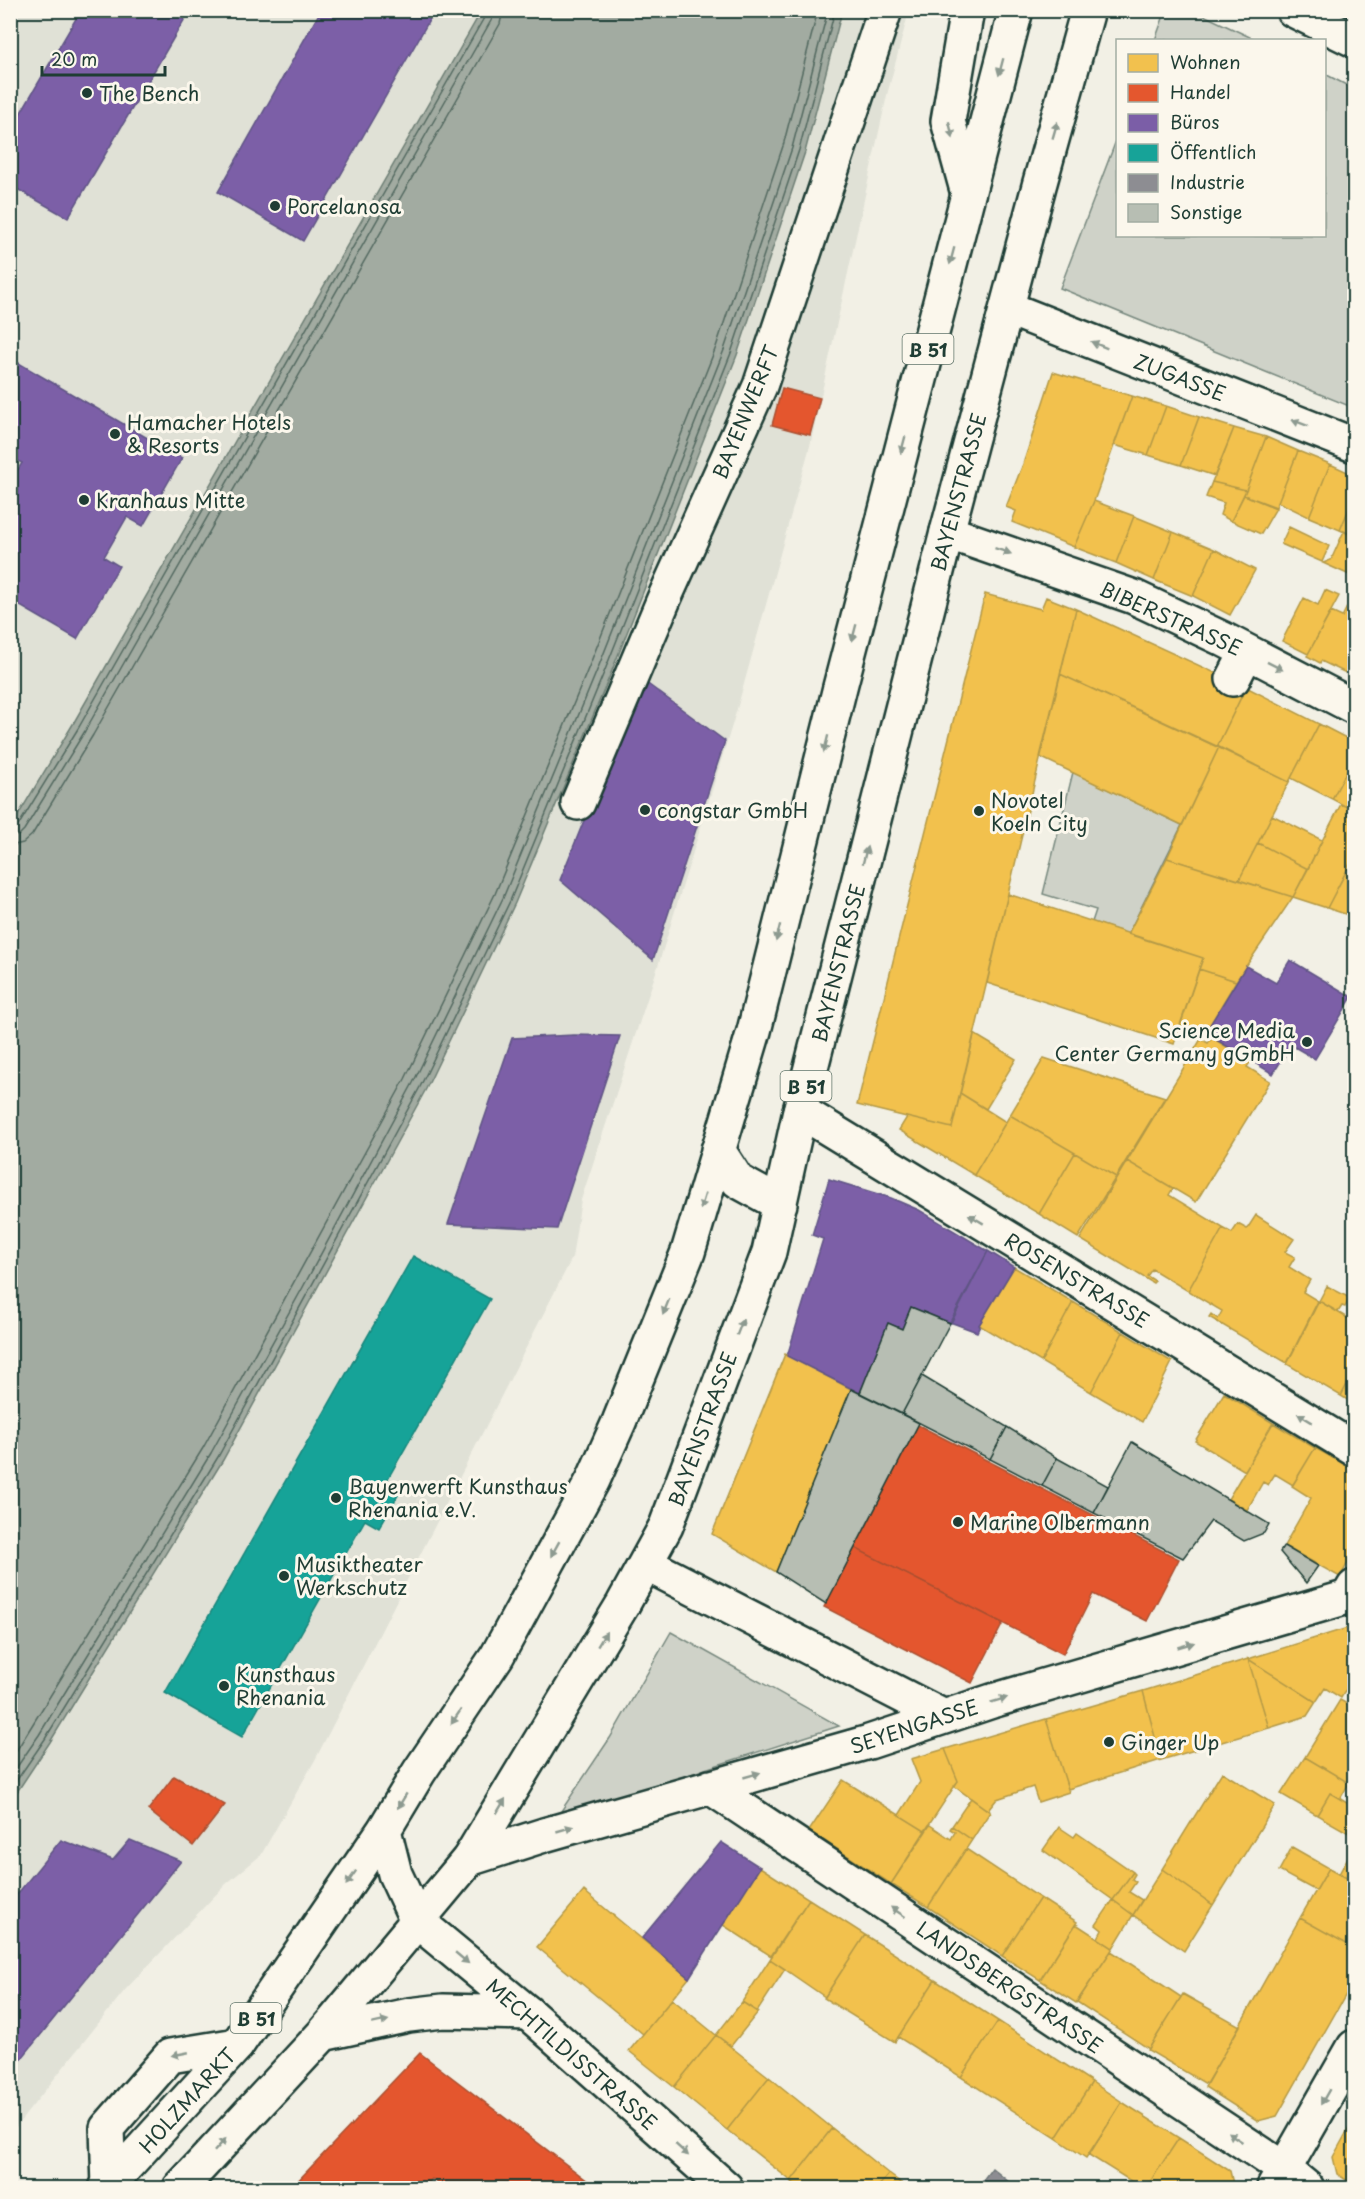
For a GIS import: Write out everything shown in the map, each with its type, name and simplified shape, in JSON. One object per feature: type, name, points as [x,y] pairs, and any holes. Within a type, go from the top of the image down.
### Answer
[{"type":"main road","name":"BAYENWERFT","points":[[578,803],[664,599],[760,386],[885,10]]},
{"type":"main road","points":[[967,10],[948,121],[968,194]]},
{"type":"main road","name":"B 51","points":[[384,1830],[419,1772],[497,1656],[593,1480],[620,1422],[688,1252],[757,1019],[840,687],[1016,10]]},
{"type":"main road","name":"BAYENSTRASSE","points":[[417,1921],[469,1859],[646,1564],[666,1526],[769,1252],[800,1112],[947,532],[1088,10]]},
{"type":"main road","points":[[1293,10],[1354,40]]},
{"type":"main road","name":"ZUGASSE","points":[[1006,308],[1354,445]]},
{"type":"main road","name":"BIBERSTRASSE","points":[[947,532],[1134,597],[1240,665],[1354,707]]},
{"type":"main road","name":"ROSENSTRASSE","points":[[800,1112],[1354,1449]]},
{"type":"main road","points":[[718,1150],[738,1181],[780,1204]]},
{"type":"main road","points":[[646,1564],[944,1717]]},
{"type":"main road","name":"SEYENGASSE","points":[[469,1859],[543,1835],[869,1742],[944,1717],[1348,1597],[1354,1587]]},
{"type":"main road","name":"LANDSBERGSTRASSE","points":[[710,1787],[1288,2182]]},
{"type":"main road","points":[[384,1830],[395,1875],[417,1921]]},
{"type":"main road","name":"HOLZMARKT","points":[[107,2187],[237,2045],[384,1830]]},
{"type":"main road","name":"B 51","points":[[180,2188],[322,2034],[417,1921]]},
{"type":"main road","name":"MECHTILDISSTRASSE","points":[[417,1921],[528,2013],[726,2188]]},
{"type":"main road","points":[[322,2034],[409,2015],[443,2011],[528,2013]]},
{"type":"main road","points":[[1288,2182],[1354,2047]]},
{"type":"shaded area","points":[[1166,10],[1195,11],[1254,39],[1155,39]]},
{"type":"shaded area","points":[[11,11],[909,11],[887,95],[810,446],[737,709],[658,966],[581,1200],[572,1258],[315,1760],[261,1855],[226,1884],[125,1990],[11,2133]]},
{"type":"shaded area","points":[[1326,75],[1354,89],[1354,408],[1060,288],[1116,141],[1116,237],[1326,237]]},
{"type":"shaded area","points":[[1073,772],[1182,825],[1128,934],[1092,922],[1096,910],[1043,894]]},
{"type":"shaded area","points":[[671,1632],[839,1726],[705,1769],[553,1823],[610,1738]]},
{"type":"water","points":[[482,10],[842,11],[805,152],[737,355],[611,673],[515,903],[426,1089],[223,1460],[50,1742],[11,1801],[11,827],[73,724]]},
{"type":"building: Wohnen","points":[[1053,372],[1132,396],[1094,501],[1074,547],[1012,522],[1016,511],[1006,507],[1023,464]]},
{"type":"building: Wohnen","points":[[1132,396],[1166,406],[1148,455],[1114,445]]},
{"type":"building: Wohnen","points":[[1166,406],[1199,417],[1181,465],[1148,455]]},
{"type":"building: Wohnen","points":[[1199,417],[1234,428],[1215,476],[1181,465]]},
{"type":"building: Wohnen","points":[[1234,428],[1266,437],[1246,490],[1212,482]]},
{"type":"building: Wohnen","points":[[1266,437],[1298,451],[1276,507],[1244,495]]},
{"type":"building: Wohnen","points":[[1298,451],[1330,464],[1309,517],[1278,502]]},
{"type":"building: Wohnen","points":[[1330,464],[1354,475],[1354,497],[1340,530],[1309,517]]},
{"type":"building: Wohnen","points":[[1212,482],[1246,490],[1231,521],[1220,515],[1224,503],[1206,497]]},
{"type":"building: Wohnen","points":[[1244,495],[1276,508],[1261,534],[1231,521]]},
{"type":"building: Wohnen","points":[[1354,497],[1354,536],[1340,530]]},
{"type":"building: Wohnen","points":[[1094,501],[1134,516],[1116,563],[1074,547]]},
{"type":"building: Wohnen","points":[[1134,516],[1173,532],[1154,580],[1116,563]]},
{"type":"building: Wohnen","points":[[1289,527],[1329,546],[1322,562],[1281,544]]},
{"type":"building: Wohnen","points":[[1344,531],[1354,536],[1354,577],[1323,563],[1331,560]]},
{"type":"building: Wohnen","points":[[1173,532],[1214,549],[1193,596],[1154,580]]},
{"type":"building: Wohnen","points":[[1214,549],[1255,570],[1230,615],[1193,596]]},
{"type":"building: Wohnen","points":[[1325,590],[1339,596],[1308,654],[1282,641],[1304,598],[1318,605]]},
{"type":"building: Wohnen","name":"Novotel Koeln City","points":[[985,594],[1041,609],[1046,597],[1076,609],[952,1128],[857,1105]]},
{"type":"building: Wohnen","points":[[1352,597],[1354,598],[1354,656],[1346,673],[1307,656],[1331,612],[1342,617]]},
{"type":"building: Wohnen","points":[[1076,609],[1246,687],[1217,747],[1060,674]]},
{"type":"building: Wohnen","points":[[1354,656],[1354,678],[1346,673]]},
{"type":"building: Wohnen","points":[[1060,674],[1219,747],[1182,825],[1040,757]]},
{"type":"building: Wohnen","points":[[1246,687],[1319,724],[1289,782],[1217,747]]},
{"type":"building: Wohnen","points":[[1319,724],[1354,742],[1354,757],[1332,799],[1291,778]]},
{"type":"building: Wohnen","points":[[1219,747],[1289,782],[1239,880],[1167,858]]},
{"type":"building: Wohnen","points":[[1354,757],[1354,811],[1332,799]]},
{"type":"building: Wohnen","points":[[1341,804],[1354,811],[1354,834],[1350,842],[1354,844],[1354,856],[1327,908],[1293,897]]},
{"type":"building: Wohnen","points":[[1272,815],[1322,840],[1308,869],[1258,843]]},
{"type":"building: Wohnen","points":[[1258,843],[1308,869],[1293,897],[1239,880]]},
{"type":"building: Wohnen","points":[[1167,858],[1293,897],[1236,981],[1199,969],[1203,958],[1128,934]]},
{"type":"building: Wohnen","points":[[1346,872],[1354,876],[1354,917],[1327,908]]},
{"type":"building: Wohnen","points":[[1008,894],[1203,958],[1174,1044],[987,983]]},
{"type":"building: Wohnen","points":[[1199,969],[1236,981],[1205,1033],[1180,1025]]},
{"type":"building: Wohnen","points":[[974,1034],[1016,1059],[986,1109],[960,1093]]},
{"type":"building: Wohnen","points":[[1212,1038],[1251,1061],[1247,1067],[1270,1081],[1196,1202],[1127,1161],[1201,1039],[1208,1043]]},
{"type":"building: Wohnen","points":[[1044,1058],[1165,1097],[1116,1177],[1010,1115]]},
{"type":"building: Wohnen","points":[[960,1093],[1006,1122],[974,1175],[899,1130],[907,1117],[952,1128]]},
{"type":"building: Wohnen","points":[[1010,1115],[1075,1153],[1039,1214],[974,1175]]},
{"type":"building: Wohnen","points":[[1075,1153],[1116,1177],[1078,1238],[1039,1214]]},
{"type":"building: Wohnen","points":[[1127,1161],[1173,1188],[1169,1195],[1223,1228],[1188,1291],[1152,1269],[1147,1276],[1155,1281],[1153,1283],[1080,1239]]},
{"type":"building: Wohnen","points":[[1256,1215],[1294,1239],[1285,1252],[1295,1257],[1289,1267],[1310,1280],[1303,1292],[1318,1301],[1287,1363],[1209,1317],[1211,1314],[1218,1319],[1222,1311],[1188,1291],[1223,1228],[1232,1233],[1238,1224],[1247,1229]]},
{"type":"building: Wohnen","points":[[1014,1267],[1073,1302],[1041,1362],[979,1325]]},
{"type":"building: Wohnen","points":[[1327,1286],[1350,1298],[1345,1307],[1342,1306],[1338,1312],[1319,1301]]},
{"type":"building: Wohnen","points":[[1319,1301],[1354,1322],[1354,1371],[1341,1396],[1287,1364]]},
{"type":"building: Wohnen","points":[[1073,1302],[1123,1332],[1091,1392],[1041,1362]]},
{"type":"building: Wohnen","points":[[1123,1332],[1172,1362],[1142,1422],[1091,1392]]},
{"type":"building: Wohnen","points":[[785,1354],[851,1389],[776,1572],[712,1534]]},
{"type":"building: Wohnen","points":[[1354,1371],[1354,1404],[1341,1396]]},
{"type":"building: Wohnen","points":[[1224,1393],[1273,1423],[1245,1471],[1195,1441]]},
{"type":"building: Wohnen","points":[[1273,1423],[1315,1448],[1293,1485],[1275,1474],[1268,1485],[1263,1482],[1247,1510],[1228,1499]]},
{"type":"building: Wohnen","points":[[1315,1448],[1354,1468],[1354,1552],[1340,1577],[1284,1546],[1311,1498],[1292,1486]]},
{"type":"building: Wohnen","points":[[1354,1626],[1354,1676],[1341,1698],[1325,1688],[1316,1702],[1248,1659]]},
{"type":"building: Wohnen","points":[[1248,1659],[1316,1702],[1307,1716],[1269,1728]]},
{"type":"building: Wohnen","points":[[1248,1659],[1269,1728],[1161,1760],[1143,1691]]},
{"type":"building: Wohnen","points":[[1143,1691],[1161,1760],[1068,1789],[1046,1719]]},
{"type":"building: Wohnen","points":[[1340,1700],[1354,1708],[1354,1786],[1305,1757]]},
{"type":"building: Wohnen","points":[[1046,1719],[1069,1792],[1038,1802],[1033,1787],[997,1799],[989,1809],[990,1812],[954,1786],[958,1781],[945,1749]]},
{"type":"building: Wohnen","points":[[945,1749],[958,1781],[925,1831],[899,1815],[920,1782],[911,1759]]},
{"type":"building: Wohnen","points":[[1305,1757],[1349,1783],[1340,1799],[1330,1793],[1317,1815],[1281,1794]]},
{"type":"building: Wohnen","points":[[1222,1772],[1275,1805],[1213,1905],[1162,1869]]},
{"type":"building: Wohnen","points":[[843,1780],[925,1831],[891,1884],[809,1831]]},
{"type":"building: Wohnen","points":[[1330,1793],[1354,1807],[1354,1836],[1317,1815]]},
{"type":"building: Wohnen","points":[[971,1798],[990,1812],[972,1840],[952,1826]]},
{"type":"building: Wohnen","points":[[930,1825],[951,1839],[955,1832],[950,1829],[952,1826],[972,1840],[928,1907],[891,1884]]},
{"type":"building: Wohnen","points":[[1059,1827],[1074,1837],[1077,1833],[1133,1872],[1113,1900],[1043,1850]]},
{"type":"building: Wohnen","points":[[1354,1846],[1354,1882],[1339,1874]]},
{"type":"building: Wohnen","points":[[1292,1847],[1329,1868],[1316,1891],[1279,1871]]},
{"type":"building: Wohnen","points":[[966,1849],[1040,1898],[1002,1956],[928,1907]]},
{"type":"building: Wohnen","points":[[760,1867],[809,1899],[771,1956],[723,1925]]},
{"type":"building: Wohnen","points":[[1329,1868],[1354,1882],[1354,1948],[1300,1918]]},
{"type":"building: Wohnen","points":[[1162,1869],[1213,1905],[1184,1951],[1133,1915]]},
{"type":"building: Wohnen","points":[[1133,1872],[1135,1874],[1132,1879],[1136,1882],[1129,1892],[1142,1900],[1133,1915],[1113,1900]]},
{"type":"building: Wohnen","points":[[584,1891],[689,1978],[643,2034],[537,1947]]},
{"type":"building: Wohnen","points":[[1040,1898],[1077,1922],[1040,1980],[1002,1956]]},
{"type":"building: Wohnen","points":[[809,1899],[865,1935],[825,1997],[770,1959]]},
{"type":"building: Wohnen","points":[[1113,1900],[1133,1915],[1113,1948],[1098,1938],[1102,1930],[1096,1925]]},
{"type":"building: Wohnen","points":[[1300,1918],[1354,1948],[1354,1980],[1277,2116],[1258,2121],[1205,2087]]},
{"type":"building: Wohnen","points":[[1076,1924],[1113,1948],[1076,2003],[1040,1980]]},
{"type":"building: Wohnen","points":[[865,1935],[935,1980],[895,2042],[824,1998]]},
{"type":"building: Wohnen","points":[[1111,1951],[1181,1997],[1149,2049],[1077,2002]]},
{"type":"building: Wohnen","points":[[770,1959],[785,1969],[757,2012],[742,2002]]},
{"type":"building: Wohnen","points":[[935,1980],[998,2021],[961,2077],[898,2037]]},
{"type":"building: Wohnen","points":[[1183,1994],[1240,2026],[1206,2084],[1148,2050]]},
{"type":"building: Wohnen","points":[[672,1999],[716,2035],[674,2087],[629,2051]]},
{"type":"building: Wohnen","points":[[742,2002],[758,2012],[731,2046],[716,2035]]},
{"type":"building: Wohnen","points":[[998,2021],[1092,2082],[1056,2138],[961,2077]]},
{"type":"building: Wohnen","points":[[716,2035],[769,2077],[727,2130],[674,2087]]},
{"type":"building: Wohnen","points":[[769,2077],[832,2128],[791,2181],[727,2130]]},
{"type":"building: Wohnen","points":[[1092,2082],[1122,2102],[1086,2158],[1056,2138]]},
{"type":"building: Wohnen","points":[[1122,2102],[1179,2138],[1146,2188],[1142,2188],[1089,2155]]},
{"type":"building: Wohnen","points":[[1354,2119],[1354,2185],[1337,2174],[1333,2157]]},
{"type":"building: Wohnen","points":[[832,2128],[889,2174],[877,2188],[800,2188],[791,2181]]},
{"type":"building: Wohnen","points":[[1179,2138],[1230,2171],[1234,2188],[1146,2188]]},
{"type":"building: Wohnen","points":[[889,2174],[908,2188],[877,2188]]},
{"type":"building: Handel","points":[[782,388],[820,398],[810,435],[772,425]]},
{"type":"building: Handel","points":[[918,1425],[1179,1559],[1147,1621],[1093,1594],[1063,1654],[855,1548]]},
{"type":"building: Handel","points":[[855,1548],[1003,1623],[972,1683],[824,1607]]},
{"type":"building: Handel","points":[[174,1776],[225,1805],[193,1846],[148,1810]]},
{"type":"building: Handel","points":[[420,2053],[597,2188],[445,2188],[432,2179],[423,2188],[291,2188]]},
{"type":"building: Büros","name":"The Bench","points":[[81,10],[190,10],[68,218],[10,185],[10,131]]},
{"type":"building: Büros","points":[[321,10],[435,10],[303,241],[218,192]]},
{"type":"building: Büros","name":"Kranhaus Mitte","points":[[10,358],[182,458],[143,526],[127,517],[104,557],[119,566],[77,639],[10,600],[10,482],[22,463],[10,457]]},
{"type":"building: Büros","name":"congstar GmbH","points":[[641,679],[725,741],[653,960],[560,880]]},
{"type":"building: Büros","points":[[1290,960],[1352,997],[1315,1059],[1291,1045],[1273,1074],[1205,1033],[1246,966],[1276,983]]},
{"type":"building: Büros","points":[[574,1035],[620,1036],[557,1229],[448,1224],[512,1038]]},
{"type":"building: Büros","points":[[829,1179],[891,1198],[919,1210],[988,1251],[951,1323],[911,1307],[902,1329],[888,1323],[860,1393],[787,1356],[823,1239],[812,1235]]},
{"type":"building: Büros","points":[[988,1251],[1014,1267],[977,1332],[950,1322]]},
{"type":"building: Büros","points":[[61,1840],[113,1860],[130,1840],[181,1861],[10,2073],[10,1903]]},
{"type":"building: Büros","points":[[721,1842],[760,1867],[689,1978],[642,1938]]},
{"type":"building: Öffentlich","name":"Bayenwerft Kunsthaus Rhenania e.V.","points":[[413,1256],[490,1299],[386,1482],[401,1490],[379,1528],[365,1520],[242,1737],[165,1693]]},
{"type":"building: Industrie","points":[[992,2168],[1016,2188],[977,2188]]},
{"type":"building: Sonstige","points":[[911,1307],[950,1323],[902,1414],[860,1393],[888,1323],[902,1329]]},
{"type":"building: Sonstige","points":[[922,1376],[1007,1427],[990,1459],[902,1414]]},
{"type":"building: Sonstige","points":[[851,1389],[919,1423],[826,1604],[776,1572]]},
{"type":"building: Sonstige","points":[[1007,1427],[1057,1458],[1042,1486],[990,1459]]},
{"type":"building: Sonstige","points":[[1132,1442],[1269,1524],[1264,1533],[1244,1541],[1211,1521],[1183,1558],[1094,1513]]},
{"type":"building: Sonstige","points":[[1057,1458],[1108,1486],[1094,1513],[1042,1486]]},
{"type":"building: Sonstige","points":[[1284,1546],[1318,1566],[1306,1583],[1280,1552]]},
{"type":"place","name":"The Bench","points":[[87,93]]},
{"type":"place","name":"Porcelanosa","points":[[275,206]]},
{"type":"place","name":"Hamacher Hotels & Resorts","points":[[115,434]]},
{"type":"place","name":"Kranhaus Mitte","points":[[84,500]]},
{"type":"place","name":"congstar GmbH","points":[[645,810]]},
{"type":"place","name":"Novotel Koeln City","points":[[979,811]]},
{"type":"place","name":"Science Media Center Germany gGmbH","points":[[1307,1042]]},
{"type":"place","name":"Bayenwerft Kunsthaus Rhenania e.V.","points":[[336,1498]]},
{"type":"place","name":"Marine Olbermann","points":[[958,1522]]},
{"type":"place","name":"Musiktheater Werkschutz","points":[[284,1576]]},
{"type":"place","name":"Kunsthaus Rhenania","points":[[224,1686]]},
{"type":"place","name":"Ginger Up","points":[[1109,1742]]}]
